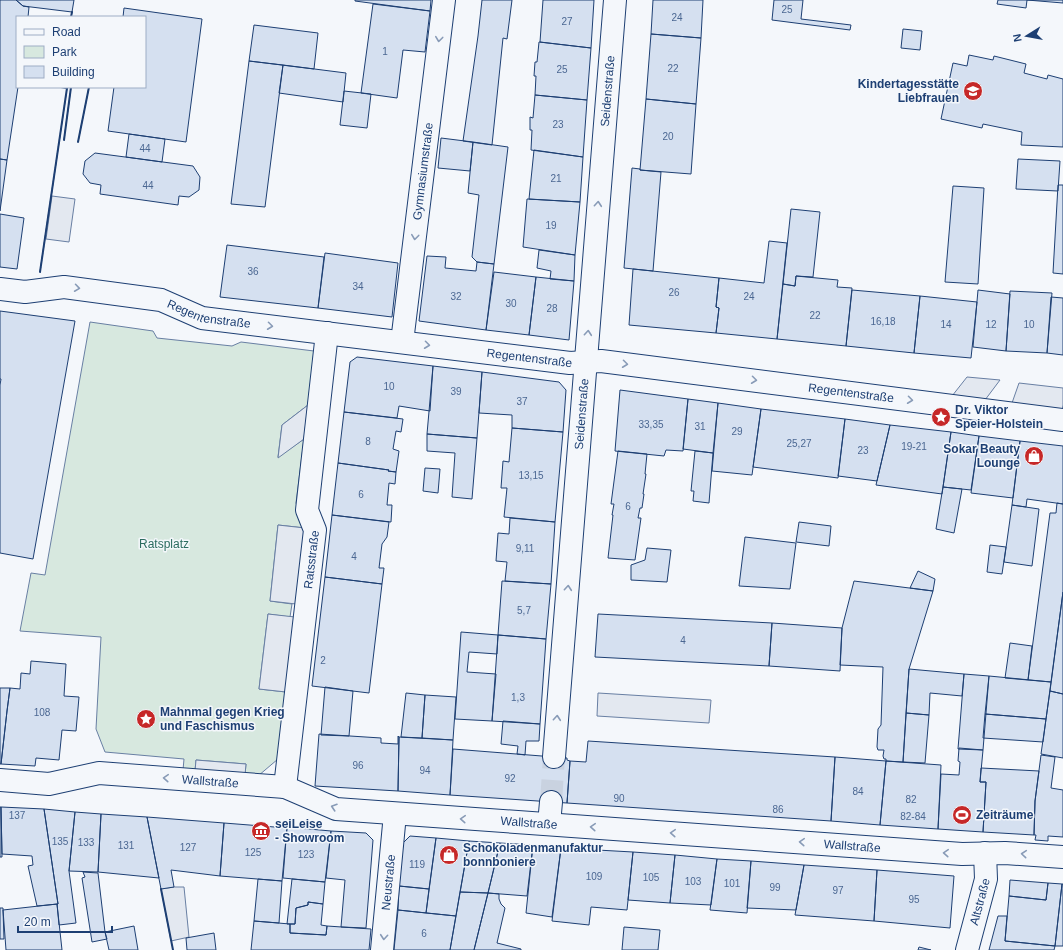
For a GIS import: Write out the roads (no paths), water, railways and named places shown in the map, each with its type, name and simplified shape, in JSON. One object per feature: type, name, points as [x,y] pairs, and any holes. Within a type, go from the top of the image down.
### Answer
[{"type":"street","name":"Gymnasiumstraße","points":[[402,342],[444,0]]},
{"type":"street","name":"Seidenstraße","points":[[554,757],[614,0]]},
{"type":"street","name":"Regentenstraße","points":[[0,289],[25,292],[64,287],[161,300],[202,318],[570,363],[601,361],[1063,420]]},
{"type":"street","name":"Ratsstraße","points":[[285,787],[315,530],[307,510],[327,333]]},
{"type":"street","name":"Wallstraße","points":[[0,780],[49,784],[98,773],[285,787],[336,809],[962,854],[1005,853],[1063,858]]},
{"type":"street","points":[[548,824],[550,802]]},
{"type":"street","name":"Neustraße","points":[[382,950],[395,814]]},
{"type":"street","name":"Altstraße","points":[[967,950],[986,879],[985,853]]},
{"type":"tunnel","points":[[551,802],[554,757]]},
{"type":"place","name":"Kindertagesstätte Liebfrauen","points":[[973,91]]},
{"type":"place","name":"Dr. Viktor Speier-Holstein","points":[[941,417]]},
{"type":"place","name":"Sokar Beauty Lounge","points":[[1034,456]]},
{"type":"place","name":"Mahnmal gegen Krieg und Faschismus","points":[[146,719]]},
{"type":"place","name":"Zeiträume","points":[[962,815]]},
{"type":"place","name":"seiLeise - Showroom","points":[[261,831]]},
{"type":"place","name":"Schokoladenmanufaktur bonnboniere","points":[[449,855]]},
{"type":"park label","name":"Ratsplatz","points":[[164,544]]}]
